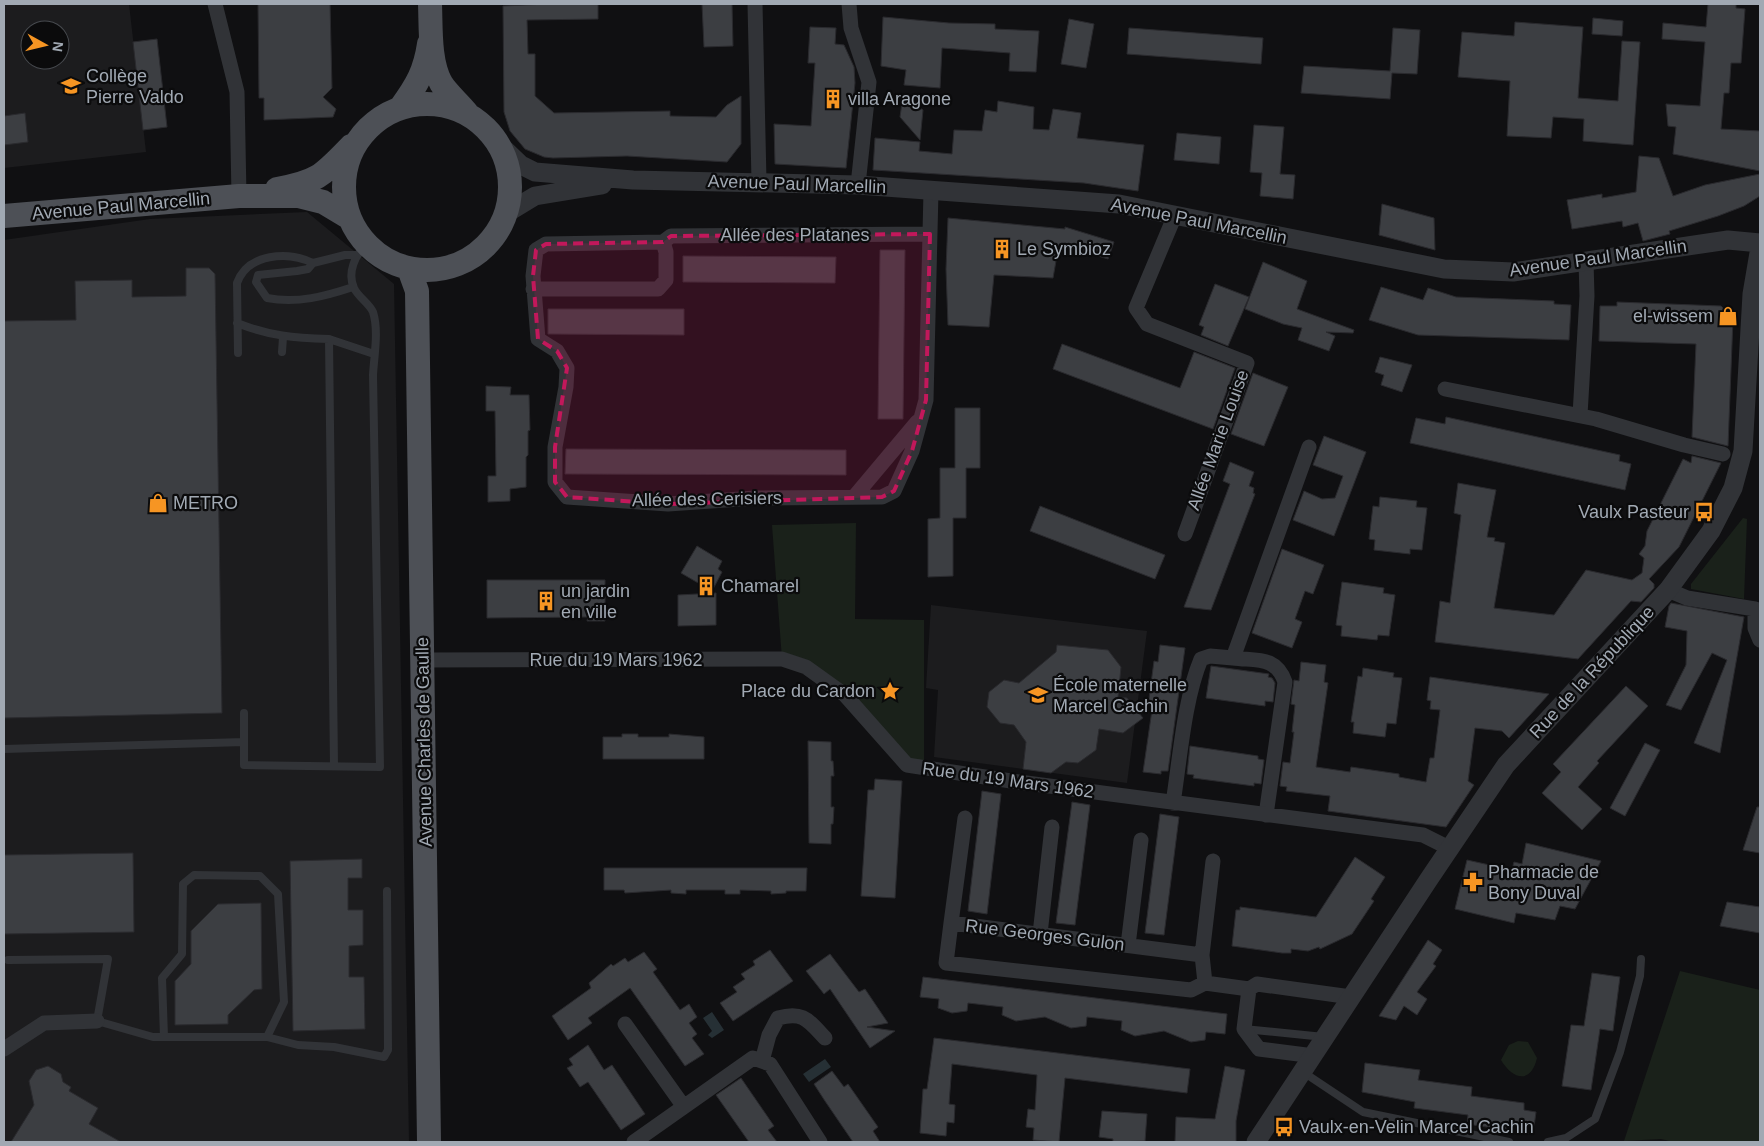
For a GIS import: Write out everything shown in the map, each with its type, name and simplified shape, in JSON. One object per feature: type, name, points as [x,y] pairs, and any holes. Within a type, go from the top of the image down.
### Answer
[{"type":"main road","points":[[430,4],[431,30],[441,83],[468,114],[485,127],[498,142],[506,159],[510,177],[507,213],[493,238],[479,254],[458,264],[441,268],[409,269],[361,250],[348,217],[343,190],[346,164],[358,140],[377,120],[401,107],[424,103],[439,105],[468,114]]},
{"type":"main road","points":[[401,107],[419,82],[426,64],[431,30]]},
{"type":"main road","name":"Avenue Paul Marcellin","points":[[239,196],[297,186],[322,176],[358,140]]},
{"type":"main road","name":"Avenue Paul Marcellin","points":[[4,216],[239,196],[299,196],[324,202],[348,217]]},
{"type":"main road","name":"Avenue Charles de Gaulle","points":[[418,341],[431,291],[441,268]]},
{"type":"main road","name":"Avenue Charles de Gaulle","points":[[409,269],[417,291],[424,660],[429,1142]]},
{"type":"street","points":[[215,4],[237,92],[239,196]]},
{"type":"street","points":[[755,4],[759,182]]},
{"type":"street","points":[[849,4],[851,28],[869,82],[858,186]]},
{"type":"street","name":"Avenue Paul Marcellin","points":[[498,142],[521,165],[535,172],[633,180],[858,186],[1119,204],[1444,269],[1513,272],[1728,240],[1760,243]]},
{"type":"street","name":"Avenue Paul Marcellin","points":[[507,213],[535,196],[633,180]]},
{"type":"street","name":"Allée des Cerisiers","points":[[534,296],[538,339],[557,351],[567,368],[566,387],[555,448],[555,482],[567,498],[668,504],[755,498],[854,497],[883,501],[894,491],[912,451],[926,400],[931,191]]},
{"type":"street","name":"Allée Marie Louise","points":[[1175,215],[1136,308],[1147,324],[1247,363],[1184,534]]},
{"type":"street","name":"Allée des Platanes","points":[[534,296],[532,276],[536,250],[546,244],[663,242],[671,236],[930,234]]},
{"type":"street","points":[[534,296],[658,288],[666,280],[666,252],[663,242]]},
{"type":"street","name":"Rue de la République","points":[[1256,1142],[1449,848],[1506,765],[1668,590],[1710,531],[1733,488],[1743,451],[1752,294],[1760,247]]},
{"type":"street","points":[[1580,415],[1587,296],[1586,261]]},
{"type":"street","points":[[1445,390],[1580,415],[1723,454]]},
{"type":"street","points":[[854,497],[921,417]]},
{"type":"street","points":[[1233,658],[1309,447]]},
{"type":"street","points":[[1668,590],[1687,598],[1755,609],[1755,628],[1760,640]]},
{"type":"street","points":[[1173,803],[1192,686],[1201,660],[1210,656],[1272,662],[1281,670],[1285,682],[1266,815]]},
{"type":"street","name":"Rue du 19 Mars 1962","points":[[424,660],[782,659],[806,667],[845,695],[907,764],[932,770],[1422,835],[1449,848]]},
{"type":"street","points":[[951,923],[965,818]]},
{"type":"street","points":[[1040,934],[1052,827]]},
{"type":"street","points":[[1128,945],[1141,840]]},
{"type":"street","points":[[1205,983],[1202,955],[1213,861]]},
{"type":"street","name":"Rue Georges Gulon","points":[[1202,955],[951,923],[946,963],[1191,990],[1205,983],[1249,989],[1257,984],[1351,997]]},
{"type":"street","points":[[1249,989],[1244,1029],[1260,1049],[1314,1056]]},
{"type":"street","points":[[762,1062],[769,1036],[778,1018],[792,1014],[799,1016],[808,1020],[825,1038]]},
{"type":"street","points":[[4,1048],[44,1023],[97,1021]]},
{"type":"street","points":[[625,1024],[684,1106]]},
{"type":"street","points":[[634,1142],[753,1058],[770,1064],[820,1142]]},
{"type":"lane","points":[[238,353],[237,283],[241,272],[254,262],[260,260],[289,256],[313,263],[361,250]]},
{"type":"lane","points":[[244,713],[244,765],[380,767],[375,323],[372,311],[354,287],[352,274],[361,250]]},
{"type":"lane","points":[[260,260],[256,282],[267,298],[283,301],[314,298],[354,287]]},
{"type":"lane","points":[[258,275],[308,269],[313,263]]},
{"type":"lane","points":[[238,323],[262,333],[283,337],[329,339],[374,354]]},
{"type":"lane","points":[[282,352],[283,337]]},
{"type":"lane","points":[[329,339],[334,766]]},
{"type":"lane","points":[[4,749],[244,742]]},
{"type":"lane","points":[[164,1037],[162,978],[182,954],[183,884],[194,875],[260,876],[278,894],[284,1002],[267,1037]]},
{"type":"lane","points":[[8,960],[108,959],[97,1021],[152,1037],[267,1037],[298,1045],[334,1047],[384,1057],[388,1050],[388,890]]},
{"type":"lane","points":[[1548,1142],[1566,1138],[1595,1119],[1620,1052],[1640,976],[1641,959]]},
{"type":"lane","points":[[1244,1029],[1326,1037]]},
{"type":"lane","points":[[1303,1072],[1364,1112],[1509,1142]]},
{"type":"highlighted area","points":[[930,234],[926,400],[912,451],[894,491],[882,497],[668,504],[567,497],[555,482],[555,447],[567,368],[557,351],[538,339],[533,276],[536,250],[546,244],[663,242],[671,236]]},
{"type":"shaded area","name":"Collège Pierre Valdo","points":[[4,4],[129,4],[146,152],[4,168]]},
{"type":"shaded area","points":[[307,212],[394,284],[409,1142],[4,1142],[4,240],[150,219]]},
{"type":"shaded area","points":[[1743,518],[1747,519],[1744,599],[1691,589],[1691,584]]},
{"type":"shaded area","points":[[856,523],[855,619],[924,620],[924,760],[907,765],[845,695],[782,659],[772,525]]},
{"type":"shaded area","name":"École maternelle Marcel Cachin","points":[[931,605],[1147,631],[1127,783],[934,757],[938,690],[926,688]]},
{"type":"shaded area","points":[[1680,971],[1760,990],[1760,1142],[1674,1142],[1661,1139],[1624,1141]]},
{"type":"shaded area","points":[[712,1012],[724,1030],[712,1038],[708,1035],[712,1031],[703,1018]]},
{"type":"shaded area","points":[[1518,1041],[1528,1042],[1537,1058],[1531,1072],[1521,1076],[1511,1072],[1501,1060],[1509,1045]]},
{"type":"shaded area","points":[[825,1059],[831,1067],[809,1082],[803,1074]]},
{"type":"building","points":[[258,4],[330,4],[332,88],[323,97],[336,109],[333,117],[264,120],[264,98],[259,98]]},
{"type":"building","points":[[598,4],[598,19],[527,20],[528,54],[535,54],[535,96],[554,113],[670,111],[670,116],[716,117],[727,105],[741,96],[741,144],[727,162],[627,156],[553,158],[544,157],[525,149],[510,131],[504,112],[503,6]]},
{"type":"building","points":[[702,4],[732,4],[733,46],[704,47]]},
{"type":"building","points":[[1708,4],[1736,4],[1736,8],[1745,9],[1741,63],[1731,63],[1729,93],[1724,93],[1721,129],[1760,131],[1760,171],[1673,154],[1676,127],[1668,126],[1666,104],[1700,106],[1705,42],[1662,39],[1663,23],[1706,27]]},
{"type":"building","points":[[883,17],[949,23],[995,24],[995,29],[1039,31],[1036,72],[1009,71],[1010,53],[942,48],[940,88],[904,85],[906,70],[881,66]]},
{"type":"building","points":[[1593,18],[1623,21],[1622,36],[1592,34]]},
{"type":"building","points":[[1069,19],[1094,24],[1086,68],[1061,64]]},
{"type":"building","points":[[1515,22],[1583,27],[1578,98],[1618,101],[1622,41],[1640,42],[1633,145],[1583,141],[1584,119],[1553,117],[1551,138],[1507,136],[1510,81],[1458,77],[1462,32],[1514,36]]},
{"type":"building","name":"villa Aragone","points":[[810,27],[836,28],[835,44],[844,45],[854,67],[855,83],[846,168],[775,164],[774,124],[811,126],[815,63],[808,63]]},
{"type":"building","points":[[1129,28],[1263,38],[1261,64],[1127,54]]},
{"type":"building","points":[[1393,28],[1420,30],[1417,74],[1392,73],[1390,99],[1301,93],[1304,66],[1390,71]]},
{"type":"building","points":[[157,39],[167,127],[143,130],[133,42]]},
{"type":"building","points":[[903,96],[923,110],[920,140],[900,117]]},
{"type":"building","points":[[998,101],[1034,107],[1033,129],[1049,130],[1053,109],[1081,113],[1077,138],[1144,145],[1138,191],[1084,183],[873,170],[875,138],[920,142],[919,151],[952,154],[954,130],[982,131],[985,110],[997,112]]},
{"type":"building","points":[[25,113],[28,142],[4,145],[4,116]]},
{"type":"building","points":[[1254,125],[1284,127],[1280,174],[1295,175],[1293,199],[1260,196],[1262,173],[1250,172]]},
{"type":"building","points":[[1177,133],[1221,137],[1219,164],[1174,160]]},
{"type":"building","points":[[1639,156],[1659,158],[1673,196],[1705,185],[1760,174],[1760,196],[1744,206],[1718,216],[1669,231],[1670,234],[1643,241],[1638,223],[1623,227],[1622,221],[1572,229],[1567,200],[1602,194],[1602,198],[1636,192]]},
{"type":"building","points":[[1382,204],[1434,218],[1435,250],[1379,235]]},
{"type":"building","name":"Le Symbioz","points":[[948,218],[1065,229],[1065,227],[1114,242],[1108,259],[1059,244],[1053,278],[994,275],[989,327],[948,325],[946,269]]},
{"type":"building","points":[[880,250],[905,250],[903,419],[878,419]]},
{"type":"building","points":[[683,256],[836,257],[835,283],[683,282]]},
{"type":"building","points":[[1263,262],[1307,281],[1297,309],[1354,330],[1353,333],[1326,332],[1335,336],[1329,351],[1298,340],[1302,328],[1283,324],[1245,309]]},
{"type":"building","points":[[186,268],[209,268],[215,274],[222,713],[4,718],[4,321],[76,320],[75,281],[132,280],[132,297],[186,296]]},
{"type":"building","points":[[1215,284],[1249,297],[1228,346],[1201,335],[1204,327],[1199,325]]},
{"type":"building","points":[[1381,287],[1423,300],[1428,288],[1456,297],[1554,301],[1554,304],[1571,305],[1569,340],[1418,335],[1369,320]]},
{"type":"building","points":[[1617,302],[1721,306],[1733,318],[1728,446],[1692,437],[1696,344],[1599,341],[1600,306],[1617,306]]},
{"type":"building","points":[[548,309],[684,309],[684,335],[548,334]]},
{"type":"building","points":[[1062,344],[1180,388],[1194,352],[1235,368],[1213,429],[1053,369]]},
{"type":"building","points":[[1380,357],[1412,365],[1402,392],[1381,385],[1384,375],[1375,372]]},
{"type":"building","points":[[1253,373],[1288,387],[1264,446],[1231,434]]},
{"type":"building","points":[[486,386],[511,387],[510,395],[529,395],[530,430],[528,431],[528,455],[526,457],[526,487],[510,489],[510,501],[488,502],[488,476],[496,476],[495,411],[486,411]]},
{"type":"building","points":[[955,408],[980,408],[980,468],[966,468],[966,518],[953,518],[953,576],[928,577],[928,519],[940,518],[940,468],[955,468]]},
{"type":"building","points":[[1446,417],[1620,455],[1619,461],[1631,464],[1625,490],[1410,443],[1416,418],[1445,424]]},
{"type":"building","points":[[1324,436],[1366,452],[1334,536],[1293,520],[1304,491],[1322,499],[1335,498],[1343,476],[1313,465]]},
{"type":"building","points":[[566,449],[846,450],[846,475],[565,474]]},
{"type":"building","points":[[1692,456],[1721,463],[1679,547],[1649,579],[1654,584],[1654,588],[1641,602],[1631,601],[1578,659],[1435,642],[1440,601],[1450,603],[1461,515],[1454,513],[1458,483],[1496,490],[1487,537],[1495,538],[1494,541],[1505,543],[1494,608],[1554,615],[1586,570],[1632,580],[1642,573],[1644,558],[1639,554],[1645,546],[1647,531],[1683,459],[1691,463]]},
{"type":"building","points":[[1230,462],[1254,472],[1249,486],[1254,488],[1253,493],[1255,494],[1211,610],[1184,607],[1230,484],[1223,481]]},
{"type":"building","points":[[1380,497],[1417,501],[1416,507],[1427,508],[1422,550],[1410,549],[1410,554],[1374,550],[1375,540],[1369,539],[1373,506],[1379,507]]},
{"type":"building","points":[[1040,506],[1165,555],[1155,579],[1030,531]]},
{"type":"building","points":[[697,546],[722,561],[718,569],[722,572],[712,591],[681,573]]},
{"type":"building","points":[[1282,549],[1324,565],[1313,594],[1305,591],[1295,619],[1302,622],[1292,648],[1252,633]]},
{"type":"building","name":"un jardin en ville","points":[[487,580],[605,580],[605,621],[587,621],[588,617],[487,618]]},
{"type":"building","points":[[1342,582],[1384,588],[1383,593],[1395,595],[1389,636],[1378,635],[1377,640],[1341,636],[1342,626],[1336,625]]},
{"type":"building","points":[[716,593],[716,625],[678,626],[678,595]]},
{"type":"building","points":[[1671,603],[1744,617],[1720,753],[1694,743],[1727,660],[1712,653],[1681,710],[1666,705],[1686,665],[1687,631],[1665,627]]},
{"type":"building","points":[[1057,645],[1108,650],[1121,667],[1118,697],[1127,698],[1143,718],[1123,733],[1099,729],[1096,750],[1078,763],[1066,762],[1051,773],[1023,769],[1026,742],[1014,725],[1000,723],[987,707],[989,692],[1004,680],[1019,683],[1056,652]]},
{"type":"building","points":[[1160,645],[1185,648],[1168,771],[1161,771],[1161,774],[1143,772],[1152,710],[1147,714],[1154,661],[1158,662]]},
{"type":"building","points":[[1301,662],[1326,665],[1324,682],[1328,683],[1316,767],[1350,772],[1351,767],[1399,774],[1399,777],[1426,782],[1430,758],[1434,758],[1440,710],[1430,709],[1431,701],[1427,700],[1430,677],[1549,694],[1509,738],[1502,731],[1475,728],[1468,781],[1474,785],[1446,827],[1328,811],[1330,796],[1286,791],[1287,787],[1280,786],[1283,762],[1290,763],[1295,705],[1291,704],[1294,680],[1299,681]]},
{"type":"building","points":[[1211,666],[1269,674],[1268,677],[1272,678],[1275,683],[1273,702],[1265,701],[1265,706],[1206,698]]},
{"type":"building","points":[[1363,668],[1394,673],[1393,677],[1402,678],[1396,724],[1387,723],[1385,737],[1353,733],[1354,722],[1351,722],[1358,676],[1362,677]]},
{"type":"building","points":[[1626,686],[1648,706],[1597,761],[1599,763],[1578,787],[1602,809],[1582,830],[1542,793],[1561,772],[1553,764]]},
{"type":"building","points":[[622,734],[638,734],[638,737],[669,737],[669,734],[704,737],[704,759],[603,759],[603,737],[622,737]]},
{"type":"building","points":[[808,741],[831,742],[831,761],[833,761],[834,776],[831,776],[831,807],[834,807],[833,824],[831,824],[831,844],[809,843]]},
{"type":"building","points":[[1645,743],[1660,750],[1625,816],[1610,808]]},
{"type":"building","points":[[1190,746],[1258,756],[1258,759],[1264,760],[1261,784],[1254,783],[1254,786],[1193,778],[1194,775],[1187,774]]},
{"type":"building","points":[[875,779],[902,781],[895,898],[861,896],[868,790],[874,790]]},
{"type":"building","points":[[982,791],[1001,794],[987,914],[968,911]]},
{"type":"building","points":[[1072,802],[1090,805],[1075,925],[1056,923]]},
{"type":"building","points":[[1757,807],[1760,807],[1760,853],[1743,850]]},
{"type":"building","points":[[1160,814],[1179,817],[1164,935],[1145,933]]},
{"type":"building","points":[[1526,843],[1601,861],[1575,909],[1560,906],[1555,920],[1516,913],[1514,923],[1455,909],[1467,860],[1512,870],[1514,862],[1522,864]]},
{"type":"building","points":[[133,853],[134,932],[4,934],[4,855]]},
{"type":"building","points":[[1355,857],[1385,877],[1371,899],[1374,901],[1352,934],[1320,949],[1319,947],[1308,951],[1291,949],[1291,953],[1232,946],[1236,910],[1240,910],[1240,907],[1316,917]]},
{"type":"building","points":[[362,859],[362,878],[348,878],[348,910],[363,910],[363,945],[349,946],[349,977],[364,977],[365,1029],[293,1031],[290,861]]},
{"type":"building","points":[[604,868],[807,868],[806,891],[786,891],[786,893],[771,894],[771,891],[740,890],[740,894],[725,894],[725,890],[686,890],[686,894],[671,893],[671,890],[625,893],[624,890],[604,890]]},
{"type":"building","points":[[1727,902],[1760,907],[1760,933],[1720,926]]},
{"type":"building","points":[[261,903],[262,989],[254,990],[228,1015],[228,1024],[175,1025],[175,981],[191,964],[191,931],[218,904]]},
{"type":"building","points":[[1428,940],[1442,950],[1433,964],[1436,966],[1417,992],[1427,999],[1417,1015],[1404,1006],[1396,1020],[1379,1016]]},
{"type":"building","points":[[770,950],[793,981],[733,1021],[720,1003],[737,992],[733,987],[745,979],[741,974],[755,965],[753,961]]},
{"type":"building","points":[[644,952],[657,969],[653,972],[680,1010],[689,1004],[697,1017],[689,1023],[697,1034],[692,1038],[704,1054],[685,1066],[630,988],[588,1018],[592,1023],[568,1040],[552,1016],[591,988],[589,983],[611,964],[613,966],[625,958],[628,962]]},
{"type":"building","points":[[830,954],[859,992],[865,989],[888,1023],[867,1027],[895,1031],[870,1048],[830,989],[824,994],[806,971]]},
{"type":"building","points":[[1592,973],[1620,977],[1613,1031],[1600,1029],[1591,1090],[1562,1086],[1571,1025],[1584,1026]]},
{"type":"building","points":[[923,977],[1227,1014],[1225,1034],[1206,1032],[1205,1040],[1191,1042],[1164,1031],[1135,1036],[1121,1030],[1122,1021],[1087,1017],[1086,1026],[1071,1028],[1045,1017],[1016,1021],[1002,1015],[1003,1007],[968,1003],[967,1011],[952,1013],[938,1008],[939,999],[920,997]]},
{"type":"building","points":[[934,1038],[1190,1069],[1187,1093],[1065,1078],[1059,1142],[1033,1140],[1034,1128],[1026,1127],[1028,1109],[1035,1110],[1037,1075],[952,1064],[949,1104],[955,1105],[954,1123],[947,1122],[946,1136],[920,1133],[923,1089],[927,1089]]},
{"type":"building","points":[[588,1045],[604,1070],[612,1065],[645,1114],[621,1130],[588,1082],[580,1087],[567,1068],[573,1065],[569,1059]]},
{"type":"building","points":[[1365,1063],[1420,1070],[1418,1080],[1472,1087],[1471,1096],[1524,1103],[1524,1110],[1536,1112],[1533,1134],[1467,1124],[1468,1115],[1414,1108],[1415,1102],[1362,1092]]},
{"type":"building","points":[[48,1066],[61,1074],[63,1082],[71,1087],[69,1091],[98,1108],[89,1124],[121,1142],[11,1142],[34,1105],[29,1081],[36,1070]]},
{"type":"building","points":[[1225,1066],[1245,1070],[1236,1121],[1236,1142],[1175,1142],[1176,1117],[1215,1119]]},
{"type":"building","points":[[832,1071],[844,1087],[848,1084],[878,1127],[873,1131],[880,1142],[853,1142],[825,1101],[814,1084]]},
{"type":"building","points":[[741,1078],[774,1126],[768,1130],[777,1142],[749,1142],[716,1095]]},
{"type":"building","points":[[1102,1111],[1147,1114],[1145,1141],[1113,1142],[1113,1139],[1099,1137]]},
{"type":"place","name":"Collège Pierre Valdo","points":[[71,86]]},
{"type":"place","name":"villa Aragone","points":[[833,99]]},
{"type":"place","name":"Le Symbioz","points":[[1002,249]]},
{"type":"place","name":"el-wissem","points":[[1728,316]]},
{"type":"place","name":"METRO","points":[[158,503]]},
{"type":"place","name":"Vaulx Pasteur","points":[[1704,512]]},
{"type":"place","name":"Chamarel","points":[[706,586]]},
{"type":"place","name":"un jardin en ville","points":[[546,601]]},
{"type":"place","name":"Place du Cardon","points":[[890,691]]},
{"type":"place","name":"École maternelle Marcel Cachin","points":[[1038,695]]},
{"type":"place","name":"Pharmacie de Bony Duval","points":[[1473,882]]},
{"type":"place","name":"Vaulx-en-Velin Marcel Cachin","points":[[1284,1127]]}]
